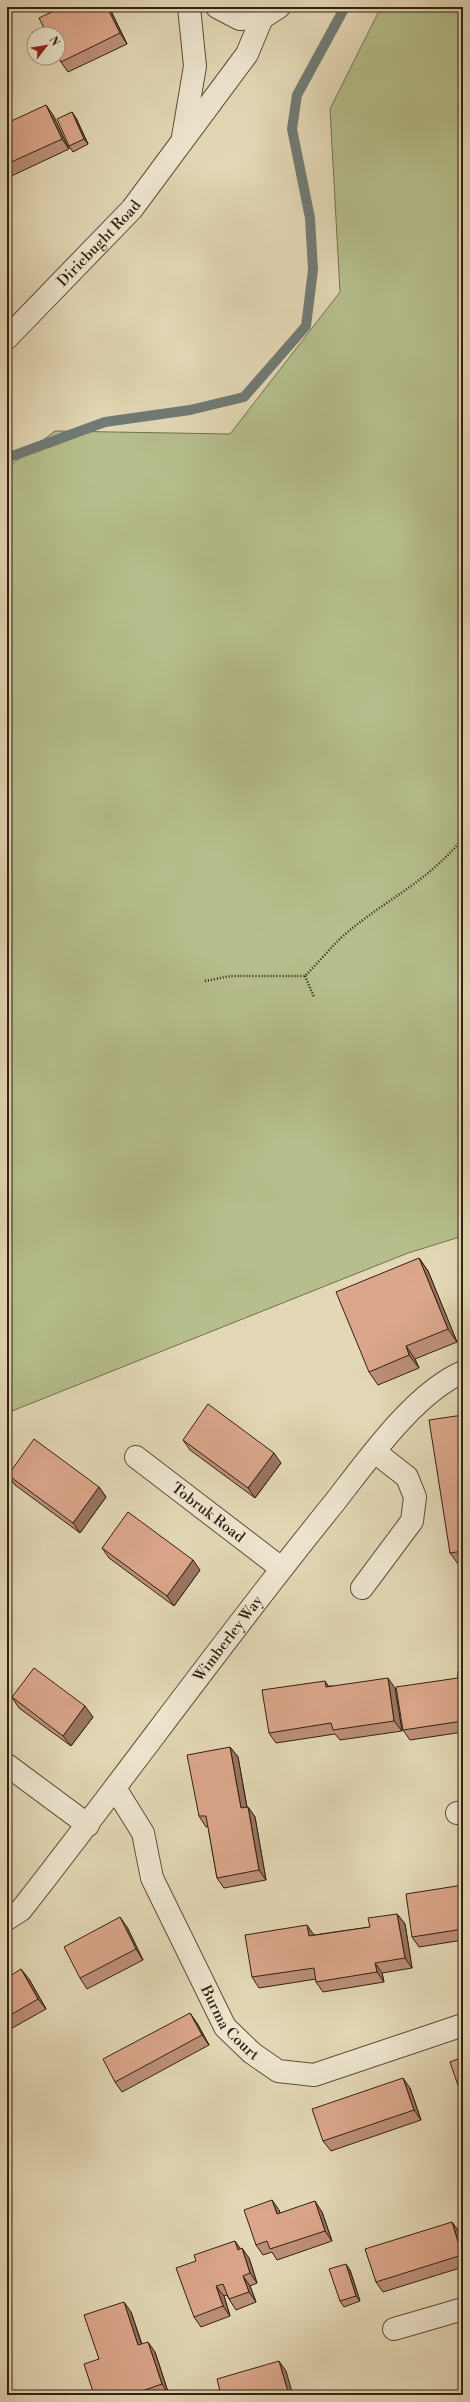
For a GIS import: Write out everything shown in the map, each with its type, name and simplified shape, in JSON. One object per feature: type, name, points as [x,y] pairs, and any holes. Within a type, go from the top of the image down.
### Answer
[{"type":"street","name":"Diriebught Road","points":[[182,140],[195,66],[189,7]]},
{"type":"street","points":[[217,7],[240,19],[271,13]]},
{"type":"street","name":"Diriebught Road","points":[[7,338],[132,209],[247,54],[271,13]]},
{"type":"street","name":"Wimberley Way","points":[[7,1919],[21,1910],[88,1825],[281,1568],[375,1452],[416,1404],[453,1376],[463,1372]]},
{"type":"street","points":[[362,1588],[412,1521],[415,1497],[407,1477],[375,1452]]},
{"type":"street","name":"Tobruk Road","points":[[136,1457],[281,1568]]},
{"type":"street","points":[[7,1765],[88,1825]]},
{"type":"street","name":"Burma Court","points":[[115,1788],[143,1833],[152,1878],[225,2027],[252,2053],[278,2071],[314,2075],[463,2025]]},
{"type":"street","points":[[394,2329],[463,2309]]},
{"type":"path","points":[[205,981],[231,976],[305,976],[343,936],[423,879],[447,858],[463,838]]},
{"type":"path","points":[[305,976],[314,997]]},
{"type":"green space","points":[[381,7],[463,7],[463,1236],[408,1253],[7,1413],[7,468],[55,431],[230,434],[340,292],[330,109]]},
{"type":"building","points":[[62,7],[107,7],[120,33],[66,60],[66,26],[43,26],[39,18]]},
{"type":"building","points":[[46,105],[62,139],[7,164],[7,123]]},
{"type":"building","points":[[72,112],[84,139],[69,146],[57,119]]},
{"type":"building","points":[[419,1258],[448,1329],[406,1346],[409,1355],[369,1372],[336,1292]]},
{"type":"building","points":[[208,1404],[274,1453],[248,1488],[183,1440]]},
{"type":"building","points":[[463,1415],[463,1551],[450,1553],[429,1420]]},
{"type":"building","points":[[34,1439],[99,1487],[73,1523],[8,1475]]},
{"type":"building","points":[[128,1512],[193,1560],[167,1596],[102,1548]]},
{"type":"building","points":[[34,1668],[85,1706],[63,1736],[12,1697]]},
{"type":"building","points":[[463,1670],[463,1721],[403,1730],[396,1687],[458,1678],[458,1671]]},
{"type":"building","points":[[388,1678],[394,1721],[333,1730],[331,1723],[269,1733],[262,1690],[325,1681],[326,1687]]},
{"type":"building","points":[[230,1747],[241,1808],[248,1807],[259,1870],[217,1878],[206,1816],[199,1816],[187,1755]]},
{"type":"building","points":[[463,1885],[463,1929],[412,1937],[406,1894]]},
{"type":"building","points":[[397,1914],[405,1958],[375,1963],[377,1972],[316,1982],[314,1968],[252,1977],[245,1935],[307,1925],[309,1936],[370,1927],[368,1918]]},
{"type":"building","points":[[120,1917],[136,1949],[80,1978],[64,1947]]},
{"type":"building","points":[[21,1969],[38,1999],[7,2017],[7,1978]]},
{"type":"building","points":[[190,2013],[202,2035],[115,2082],[103,2059]]},
{"type":"building","points":[[463,2057],[463,2094],[461,2094],[450,2062]]},
{"type":"building","points":[[403,2078],[414,2110],[323,2141],[312,2109]]},
{"type":"building","points":[[272,2200],[277,2214],[315,2201],[325,2231],[270,2249],[267,2241],[256,2245],[244,2210]]},
{"type":"building","points":[[452,2222],[462,2255],[376,2282],[365,2249]]},
{"type":"building","points":[[235,2241],[238,2250],[242,2248],[250,2273],[243,2276],[249,2292],[229,2299],[223,2284],[216,2286],[223,2306],[194,2317],[176,2268],[196,2261],[194,2255]]},
{"type":"building","points":[[346,2264],[356,2296],[340,2301],[329,2269]]},
{"type":"building","points":[[124,2302],[138,2345],[148,2342],[162,2384],[130,2395],[94,2395],[84,2364],[99,2359],[84,2315]]},
{"type":"building","points":[[279,2361],[289,2395],[221,2395],[217,2379]]},
{"type":"waterway","points":[[7,458],[105,422],[190,410],[244,397],[306,326],[313,270],[310,218],[292,129],[297,95],[345,7]]}]
